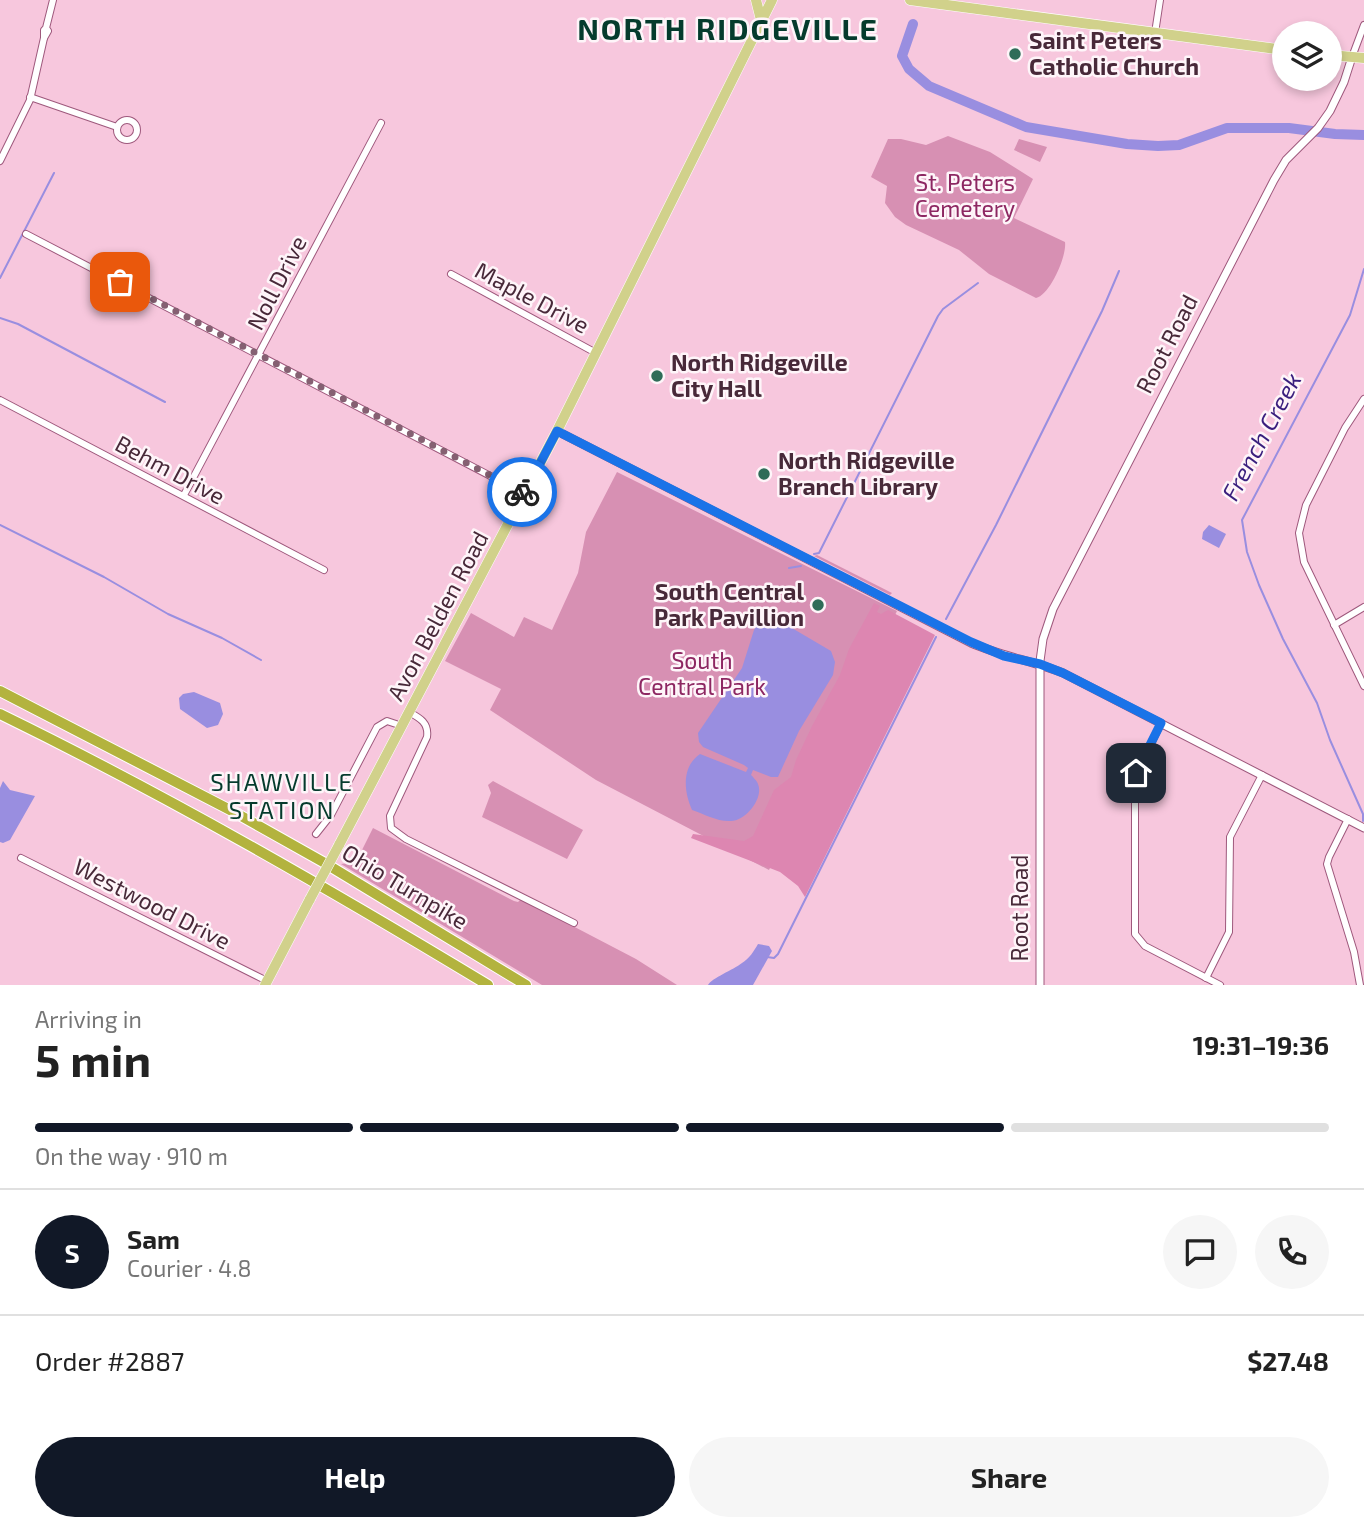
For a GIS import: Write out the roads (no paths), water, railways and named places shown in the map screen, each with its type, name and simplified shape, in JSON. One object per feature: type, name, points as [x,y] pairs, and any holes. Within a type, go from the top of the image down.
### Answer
[{"type":"highway","name":"Ohio Turnpike","points":[[0,691],[234,812],[323,862],[526,985]]},
{"type":"highway","name":"Ohio Turnpike","points":[[0,715],[197,815],[332,891],[488,985]]},
{"type":"main road","points":[[756,0],[762,20]]},
{"type":"main road","name":"Avon Belden Road","points":[[266,983],[557,431],[772,0]]},
{"type":"main road","points":[[910,0],[1272,48]]},
{"type":"main road","points":[[1342,56],[1364,58]]},
{"type":"street","points":[[0,161],[30,97],[53,0]]},
{"type":"street","points":[[1155,33],[1160,0]]},
{"type":"street","points":[[1352,57],[1364,25]]},
{"type":"street","name":"Root Road","points":[[1040,985],[1040,663],[1043,639],[1053,609],[1250,224],[1280,169],[1318,128],[1340,92],[1352,57]]},
{"type":"street","points":[[30,97],[117,127]]},
{"type":"street","name":"Noll Drive","points":[[184,495],[381,123]]},
{"type":"street","points":[[26,234],[524,494]]},
{"type":"street","name":"Maple Drive","points":[[451,274],[596,353]]},
{"type":"street","points":[[1364,399],[1345,428],[1306,505],[1299,528],[1302,557],[1364,686]]},
{"type":"street","name":"Behm Drive","points":[[0,400],[324,570]]},
{"type":"street","points":[[557,431],[971,642],[1004,656],[1040,663],[1364,828]]},
{"type":"street","points":[[1334,625],[1364,607]]},
{"type":"street","points":[[409,712],[424,721],[427,737],[390,816],[391,828],[406,839],[574,923]]},
{"type":"street","points":[[316,834],[331,815],[377,727],[387,721],[402,726]]},
{"type":"street","points":[[1161,723],[1135,777],[1134,929],[1145,946],[1220,985]]},
{"type":"street","points":[[1206,978],[1228,932],[1230,837],[1262,775]]},
{"type":"street","points":[[1348,819],[1328,864],[1354,952],[1360,985]]},
{"type":"street","name":"Westwood Drive","points":[[21,858],[266,983]]},
{"type":"waterway","name":"French Creek","points":[[913,24],[902,56],[909,69],[929,86],[1026,127],[1127,144],[1158,146],[1179,145],[1227,128],[1289,128],[1364,135]]},
{"type":"waterway","points":[[0,278],[54,173]]},
{"type":"waterway","name":"French Creek","points":[[1363,821],[1363,814],[1330,740],[1317,703],[1283,639],[1259,585],[1247,552],[1242,520],[1350,315],[1364,269]]},
{"type":"waterway","points":[[946,619],[996,525],[1102,311],[1119,271]]},
{"type":"waterway","points":[[814,554],[819,553],[938,316],[943,309],[978,283]]},
{"type":"waterway","points":[[0,318],[18,324],[165,402]]},
{"type":"waterway","points":[[0,525],[261,660]]},
{"type":"waterway","points":[[789,568],[801,566]]},
{"type":"waterway","points":[[767,957],[774,958],[778,954],[936,637]]},
{"type":"place","name":"Saint Peters Catholic Church","points":[[1015,54]]},
{"type":"place","name":"North Ridgeville City Hall","points":[[657,376]]},
{"type":"place","name":"North Ridgeville Branch Library","points":[[764,474]]},
{"type":"place","name":"South Central Park Pavillion","points":[[818,605]]},
{"type":"district","name":"NORTH RIDGEVILLE","points":[[728,30]]},
{"type":"district","name":"SHAWVILLE STATION","points":[[282,797]]},
{"type":"park label","name":"St. Peters Cemetery","points":[[965,196]]},
{"type":"park label","name":"South Central Park","points":[[702,674]]}]
